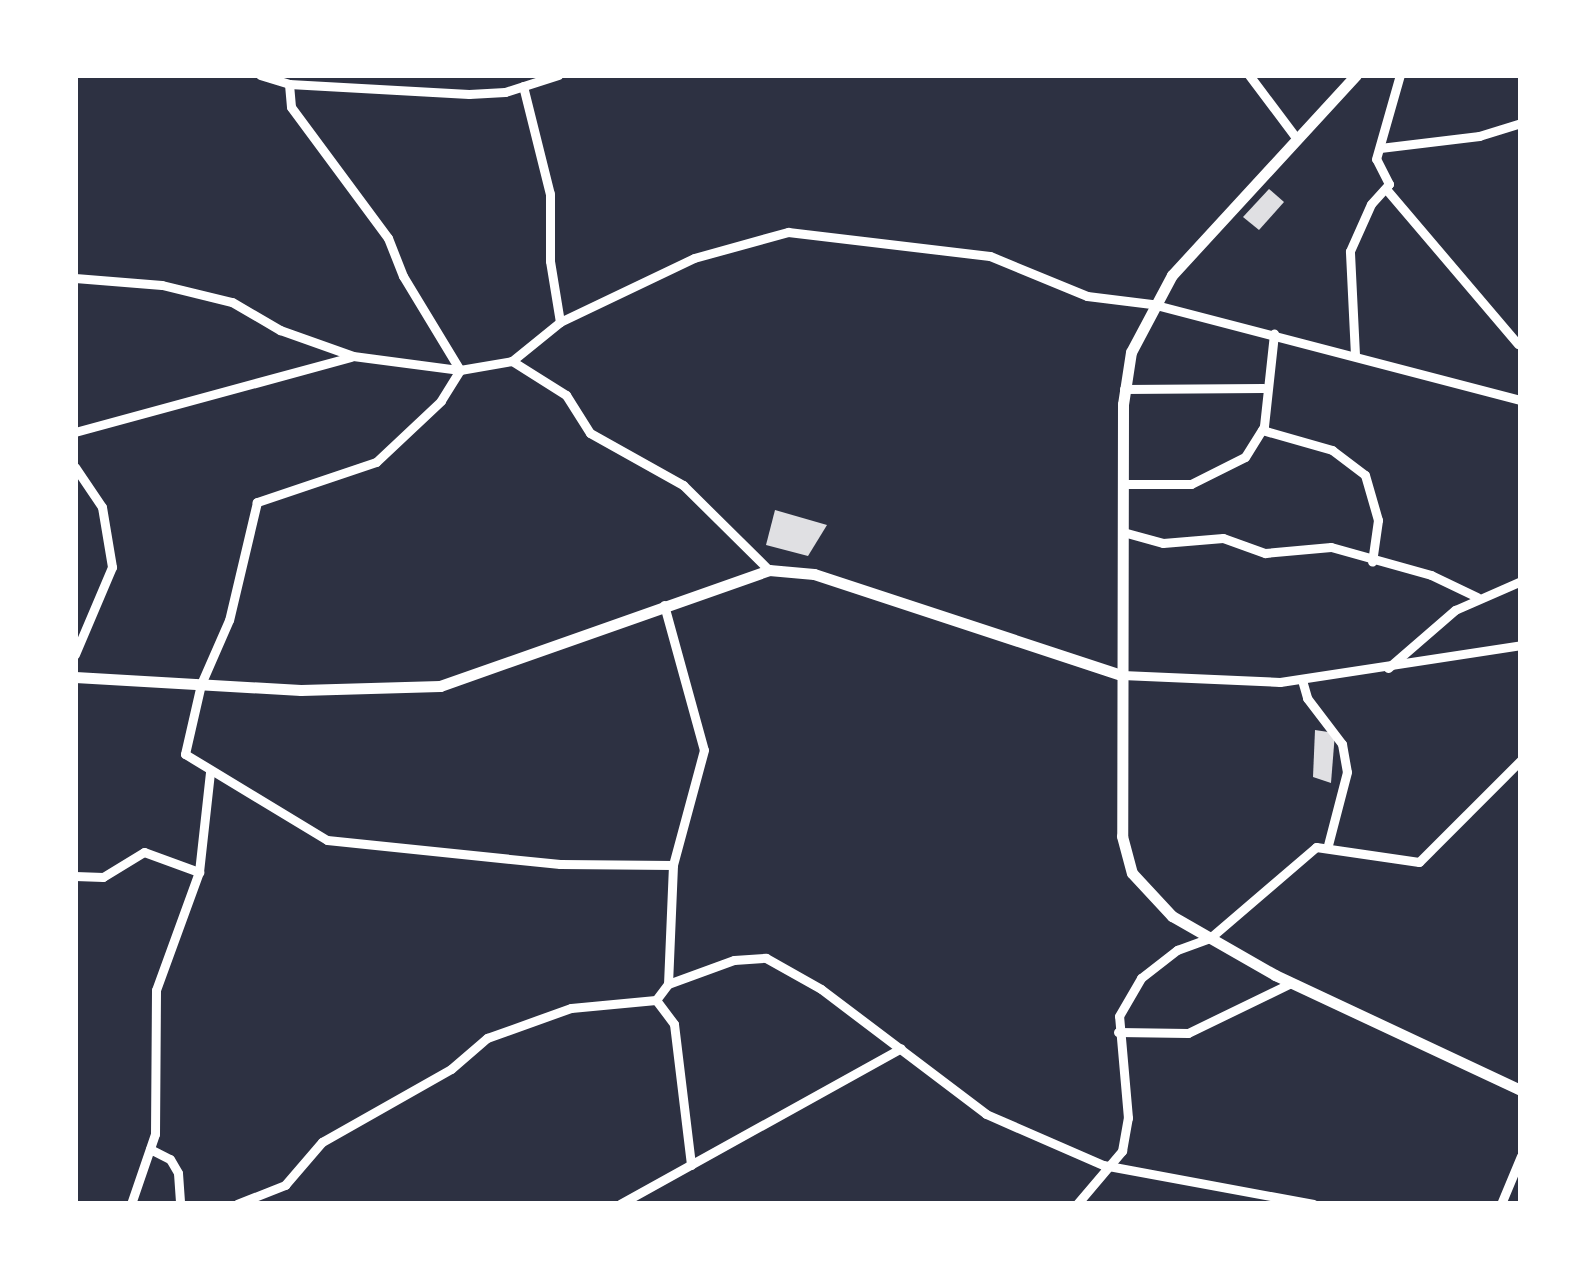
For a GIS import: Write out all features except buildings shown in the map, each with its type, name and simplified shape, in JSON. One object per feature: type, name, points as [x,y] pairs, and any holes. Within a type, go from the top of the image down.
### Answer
[{"type":"main road","points":[[1356,75],[1152,304],[1124,389],[1122,674],[1126,859],[1154,902],[1210,938],[1292,983],[1521,1090]]},
{"type":"main road","points":[[75,677],[392,691],[440,686],[769,570],[814,574],[1122,674]]},
{"type":"street","points":[[260,75],[289,84],[469,94],[558,75]]},
{"type":"street","points":[[1249,75],[1297,139]]},
{"type":"street","points":[[1355,354],[1350,251],[1370,204],[1389,181],[1376,163],[1400,75]]},
{"type":"street","points":[[527,81],[550,194],[550,261],[560,322]]},
{"type":"street","points":[[289,84],[291,108],[378,222],[460,370]]},
{"type":"street","points":[[1380,148],[1478,136],[1521,122]]},
{"type":"street","points":[[1386,189],[1518,344]]},
{"type":"street","points":[[75,278],[162,284],[232,302],[280,330],[353,356],[460,370],[512,361],[560,322],[694,258],[788,232],[990,256],[1087,296],[1152,304],[1521,400]]},
{"type":"street","points":[[1123,484],[1165,487],[1222,474],[1245,457],[1262,430],[1263,388],[1274,334]]},
{"type":"street","points":[[75,432],[353,356]]},
{"type":"street","points":[[512,361],[566,394],[590,433],[683,486],[769,570]]},
{"type":"street","points":[[460,370],[441,401],[376,462],[256,502],[229,620],[201,684],[184,748],[210,773],[327,840],[560,864],[673,865]]},
{"type":"street","points":[[1124,389],[1263,388]]},
{"type":"street","points":[[1262,430],[1332,450],[1364,475],[1378,520],[1372,562]]},
{"type":"street","points":[[75,467],[102,507],[112,567],[75,654]]},
{"type":"street","points":[[1122,532],[1163,543],[1224,538],[1265,553],[1331,548],[1432,576],[1477,597]]},
{"type":"street","points":[[1386,670],[1477,597],[1521,580]]},
{"type":"street","points":[[664,604],[704,750],[673,865],[668,984]]},
{"type":"street","points":[[1122,674],[1302,680],[1386,670],[1521,645]]},
{"type":"street","points":[[1302,680],[1307,698],[1342,744],[1348,772],[1328,846]]},
{"type":"street","points":[[1076,1204],[1104,1164],[1122,1151],[1128,1118],[1119,1016],[1141,978],[1177,950],[1210,938],[1316,847],[1420,862],[1521,760]]},
{"type":"street","points":[[130,1204],[150,1149],[156,990],[199,872],[210,773]]},
{"type":"street","points":[[75,876],[102,877],[144,852],[199,872]]},
{"type":"street","points":[[238,1204],[286,1185],[322,1142],[451,1069],[487,1038],[571,1008],[656,1000],[668,984],[714,965],[766,958],[901,1048],[986,1114],[1104,1164],[1313,1204]]},
{"type":"street","points":[[1118,1032],[1188,1033],[1292,983]]},
{"type":"street","points":[[656,1000],[674,1024],[692,1165]]},
{"type":"street","points":[[620,1204],[901,1048]]},
{"type":"street","points":[[150,1149],[170,1159],[178,1174],[180,1204]]},
{"type":"street","points":[[1502,1204],[1521,1156]]}]
